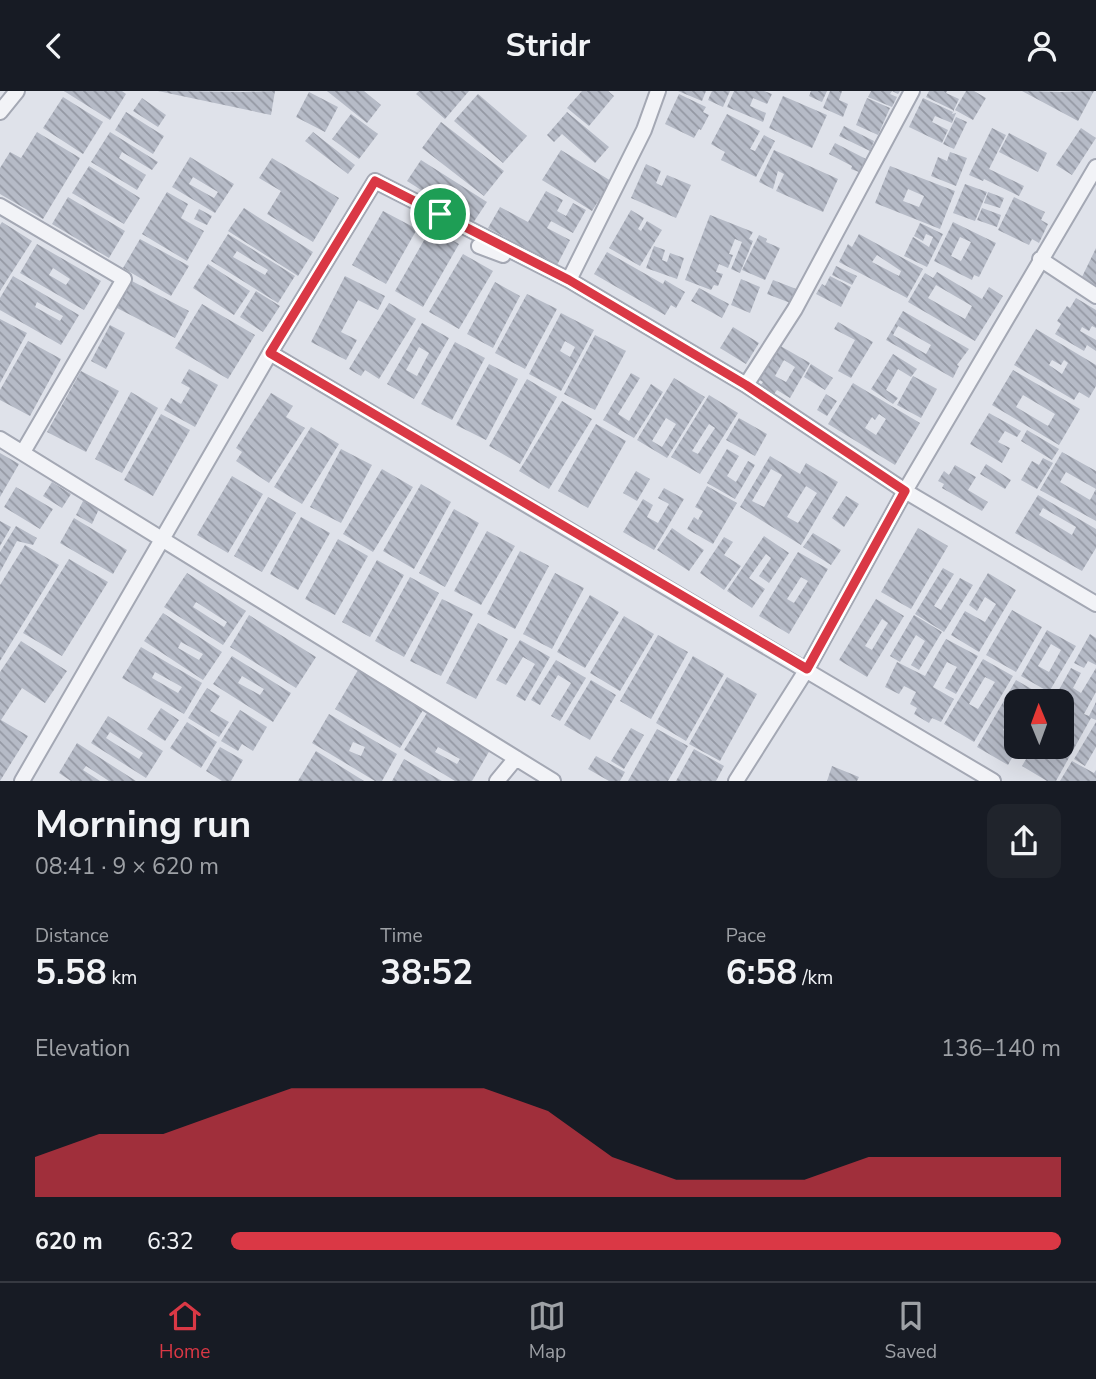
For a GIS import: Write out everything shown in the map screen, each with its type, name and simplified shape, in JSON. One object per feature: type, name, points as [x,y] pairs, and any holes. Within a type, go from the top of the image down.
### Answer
[{"type":"street","points":[[0,112],[17,91]]},
{"type":"street","points":[[569,280],[644,130],[658,91]]},
{"type":"street","points":[[746,385],[795,309],[912,91]]},
{"type":"street","points":[[736,781],[807,669],[905,491],[1096,167]]},
{"type":"street","points":[[22,781],[161,538],[375,181],[569,280],[882,468]]},
{"type":"street","points":[[0,206],[124,279],[23,452]]},
{"type":"street","points":[[479,246],[569,280]]},
{"type":"street","points":[[1040,260],[1096,296]]},
{"type":"street","points":[[270,353],[993,781]]},
{"type":"street","points":[[746,385],[905,491],[1096,604]]},
{"type":"street","points":[[0,439],[553,781]]},
{"type":"street","points":[[497,781],[516,758]]},
{"type":"building","points":[[64,91],[122,91],[126,94],[110,120]]},
{"type":"building","points":[[158,91],[244,92],[275,91],[271,115]]},
{"type":"building","points":[[327,91],[364,91],[381,105],[367,123]]},
{"type":"building","points":[[419,91],[469,91],[445,119],[416,94]]},
{"type":"building","points":[[582,91],[608,91],[614,96],[589,126],[567,108]]},
{"type":"building","points":[[678,91],[706,91],[702,101]]},
{"type":"building","points":[[712,91],[730,91],[723,107],[708,100]]},
{"type":"building","points":[[734,91],[764,91],[772,94],[767,104],[753,98],[750,106],[766,113],[763,122],[727,107]]},
{"type":"building","points":[[811,91],[827,91],[822,102],[809,96]]},
{"type":"building","points":[[830,91],[842,91],[839,100],[848,104],[843,117],[823,108]]},
{"type":"building","points":[[871,91],[892,91],[890,94],[897,97],[892,107],[868,97]]},
{"type":"building","points":[[929,91],[947,91],[946,93],[959,99],[953,112],[926,97]]},
{"type":"building","points":[[966,91],[974,91],[986,98],[973,120],[955,110]]},
{"type":"building","points":[[1022,91],[1060,92],[1094,91],[1078,121]]},
{"type":"building","points":[[309,92],[338,107],[325,132],[296,117]]},
{"type":"building","points":[[478,94],[527,136],[503,163],[454,121]]},
{"type":"building","points":[[679,94],[706,107],[703,112],[709,115],[694,138],[665,124]]},
{"type":"building","points":[[783,96],[827,115],[812,148],[769,128]]},
{"type":"building","points":[[63,97],[103,122],[83,154],[43,128]]},
{"type":"building","points":[[142,98],[166,115],[158,127],[133,111]]},
{"type":"building","points":[[867,98],[890,108],[878,135],[856,125]]},
{"type":"building","points":[[923,98],[953,112],[952,114],[956,113],[952,123],[935,116],[932,122],[948,130],[942,143],[909,127]]},
{"type":"building","points":[[126,112],[164,136],[153,154],[115,130]]},
{"type":"building","points":[[567,112],[609,147],[595,163],[562,134],[554,142],[547,135]]},
{"type":"building","points":[[351,114],[378,134],[359,159],[332,139]]},
{"type":"building","points":[[727,114],[760,131],[750,149],[755,151],[764,135],[775,141],[756,177],[721,160],[725,152],[711,144]]},
{"type":"building","points":[[956,117],[967,122],[954,149],[943,144]]},
{"type":"building","points":[[441,122],[504,171],[484,196],[422,148]]},
{"type":"building","points":[[844,126],[874,141],[870,151],[839,136]]},
{"type":"building","points":[[992,128],[1006,135],[989,169],[1024,186],[1019,196],[984,179],[983,181],[969,175]]},
{"type":"building","points":[[1081,128],[1096,138],[1072,175],[1056,165]]},
{"type":"building","points":[[37,132],[80,158],[43,219],[0,194],[0,168],[10,152],[21,158]]},
{"type":"building","points":[[110,132],[158,162],[152,170],[122,152],[119,158],[146,175],[137,190],[91,162]]},
{"type":"building","points":[[313,132],[355,165],[348,174],[305,141]]},
{"type":"building","points":[[1009,133],[1047,153],[1038,172],[999,152]]},
{"type":"building","points":[[835,143],[866,159],[859,172],[829,154]]},
{"type":"building","points":[[561,150],[611,181],[592,211],[542,180]]},
{"type":"building","points":[[774,150],[838,179],[823,212],[776,191],[784,174],[778,171],[773,189],[759,182]]},
{"type":"building","points":[[950,152],[967,158],[956,186],[931,176],[938,157],[947,161]]},
{"type":"building","points":[[190,157],[234,184],[215,213],[172,187]],"holes":[[[193,177],[218,192],[214,198],[189,184]]]},
{"type":"building","points":[[272,158],[339,198],[313,242],[267,214],[281,191],[259,178]]},
{"type":"building","points":[[421,160],[487,202],[473,223],[407,181]]},
{"type":"building","points":[[646,164],[661,171],[656,183],[662,186],[667,175],[691,185],[676,218],[631,198]]},
{"type":"building","points":[[89,166],[140,198],[124,224],[72,193]]},
{"type":"building","points":[[890,166],[955,191],[940,229],[875,203]],"holes":[[[908,189],[924,196],[919,207],[903,201]]]},
{"type":"building","points":[[965,184],[987,192],[975,221],[953,213]]},
{"type":"building","points":[[546,191],[563,200],[557,211],[566,216],[573,203],[586,210],[573,233],[551,221],[547,228],[570,240],[557,265],[488,228],[500,207],[528,222]]},
{"type":"building","points":[[167,192],[188,204],[181,218],[204,231],[187,261],[142,234]]},
{"type":"building","points":[[988,192],[1004,198],[1000,208],[984,203]]},
{"type":"building","points":[[68,197],[125,231],[109,258],[52,224]]},
{"type":"building","points":[[1014,197],[1045,212],[1041,220],[1048,224],[1039,243],[1032,239],[1029,245],[998,230]]},
{"type":"building","points":[[244,208],[313,252],[298,276],[228,231]]},
{"type":"building","points":[[982,208],[1001,215],[997,227],[977,220]]},
{"type":"building","points":[[199,209],[212,216],[207,225],[194,219]]},
{"type":"building","points":[[631,210],[644,218],[638,229],[641,231],[647,221],[662,230],[640,266],[609,248]]},
{"type":"building","points":[[383,211],[417,229],[386,284],[352,265]]},
{"type":"building","points":[[710,215],[753,232],[749,239],[753,241],[740,273],[731,269],[742,242],[735,239],[729,254],[733,255],[728,268],[719,264],[716,272],[723,274],[718,286],[714,285],[711,290],[685,280]]},
{"type":"building","points":[[2,222],[32,241],[0,291],[0,225]]},
{"type":"building","points":[[953,222],[996,243],[979,277],[974,275],[972,280],[934,261]],"holes":[[[960,237],[971,242],[961,261],[951,256]]]},
{"type":"building","points":[[920,223],[943,234],[927,267],[904,256],[913,237],[929,247],[933,237],[926,234],[923,241],[914,236]]},
{"type":"building","points":[[431,228],[459,244],[423,307],[395,291]]},
{"type":"building","points":[[228,234],[295,276],[278,303],[211,261]],"holes":[[[237,251],[268,270],[265,275],[233,257]]]},
{"type":"building","points":[[859,234],[923,269],[907,298],[839,262],[848,244],[852,247]],"holes":[[[877,255],[901,271],[899,276],[872,262]]]},
{"type":"building","points":[[759,235],[767,239],[766,242],[780,248],[765,280],[742,270]]},
{"type":"building","points":[[140,239],[189,266],[171,296],[123,268]]},
{"type":"building","points":[[37,244],[101,281],[84,310],[20,273]],"holes":[[[53,268],[70,279],[66,285],[49,275]]]},
{"type":"building","points":[[654,246],[665,250],[662,260],[667,262],[670,253],[684,258],[677,279],[646,268]]},
{"type":"building","points":[[1096,248],[1096,286],[1081,279]]},
{"type":"building","points":[[607,252],[663,284],[665,280],[685,292],[676,308],[671,305],[665,315],[594,274]]},
{"type":"building","points":[[463,254],[493,271],[459,329],[429,312]]},
{"type":"building","points":[[208,264],[250,291],[234,315],[193,288]]},
{"type":"building","points":[[836,266],[857,276],[852,285],[832,275]]},
{"type":"building","points":[[937,272],[982,299],[989,287],[1003,296],[975,341],[908,302],[925,273],[933,278]],"holes":[[[936,285],[972,306],[965,319],[928,298]]]},
{"type":"building","points":[[13,276],[79,315],[61,345],[0,310],[0,298]],"holes":[[[37,302],[63,316],[60,321],[35,307]]]},
{"type":"building","points":[[345,276],[385,296],[378,310],[358,300],[341,332],[357,340],[346,360],[311,342]]},
{"type":"building","points":[[830,276],[851,287],[841,307],[816,294],[822,284],[825,286]]},
{"type":"building","points":[[741,279],[760,287],[750,313],[731,305]]},
{"type":"building","points":[[130,280],[189,311],[175,338],[115,307]]},
{"type":"building","points":[[773,280],[799,290],[793,304],[767,294]]},
{"type":"building","points":[[495,282],[520,296],[493,348],[467,334]]},
{"type":"building","points":[[699,288],[729,304],[722,318],[691,301]]},
{"type":"building","points":[[256,291],[280,306],[263,332],[240,317]]},
{"type":"building","points":[[527,294],[557,309],[525,369],[495,353]]},
{"type":"building","points":[[1076,298],[1096,310],[1096,328],[1092,326],[1089,331],[1082,327],[1080,331],[1096,340],[1096,351],[1087,345],[1084,351],[1055,334],[1061,324],[1057,321]]},
{"type":"building","points":[[389,303],[416,319],[379,379],[365,370],[361,376],[349,369]]},
{"type":"building","points":[[202,304],[255,335],[228,379],[175,348]]},
{"type":"building","points":[[903,311],[969,349],[957,365],[959,366],[953,378],[886,340]],"holes":[[[898,326],[931,345],[926,354],[893,335]]]},
{"type":"building","points":[[561,313],[594,330],[561,391],[529,374]],"holes":[[[565,341],[575,347],[570,357],[560,351]]]},
{"type":"building","points":[[0,319],[27,333],[0,383]]},
{"type":"building","points":[[838,322],[873,342],[851,378],[838,371],[855,340],[834,329]]},
{"type":"building","points":[[422,323],[449,338],[414,399],[387,384]],"holes":[[[419,347],[429,353],[417,376],[406,370]]]},
{"type":"building","points":[[110,325],[125,333],[106,369],[91,361]]},
{"type":"building","points":[[733,327],[759,343],[746,364],[720,348]]},
{"type":"building","points":[[1036,329],[1096,365],[1096,386],[1089,398],[1079,392],[1074,400],[1014,365]],"holes":[[[1052,360],[1061,365],[1064,360],[1068,363],[1062,374],[1049,365]]]},
{"type":"building","points":[[595,335],[626,351],[595,410],[564,394]]},
{"type":"building","points":[[770,340],[810,363],[790,398],[777,390],[774,394],[760,386],[763,382],[750,375]],"holes":[[[784,360],[795,367],[786,382],[775,376]]]},
{"type":"building","points":[[28,341],[61,359],[30,416],[0,400],[0,390]]},
{"type":"building","points":[[455,342],[485,358],[452,420],[421,404]]},
{"type":"building","points":[[893,354],[917,369],[911,377],[898,369],[886,390],[898,398],[893,404],[871,389]]},
{"type":"building","points":[[489,364],[518,379],[486,440],[456,425]]},
{"type":"building","points":[[811,364],[833,378],[825,390],[804,377]]},
{"type":"building","points":[[189,369],[218,385],[195,427],[164,410],[171,398],[181,404],[190,388],[181,383]]},
{"type":"building","points":[[1013,370],[1080,409],[1059,445],[992,405]],"holes":[[[1023,395],[1055,414],[1048,426],[1016,407]]]},
{"type":"building","points":[[81,371],[119,391],[86,452],[47,432]]},
{"type":"building","points":[[631,373],[640,378],[618,414],[629,421],[651,384],[663,392],[634,438],[603,420]]},
{"type":"building","points":[[913,376],[937,389],[921,418],[897,405]]},
{"type":"building","points":[[674,378],[705,397],[667,458],[637,440]],"holes":[[[666,418],[676,424],[662,447],[652,441]]]},
{"type":"building","points":[[527,379],[557,397],[520,464],[489,446]]},
{"type":"building","points":[[853,383],[920,423],[895,465],[828,424]],"holes":[[[879,414],[886,419],[876,435],[865,428],[872,417],[875,420]]]},
{"type":"building","points":[[131,392],[158,408],[122,473],[95,459]]},
{"type":"building","points":[[271,393],[293,406],[286,417],[305,428],[269,483],[236,461],[242,452],[236,448]]},
{"type":"building","points":[[826,394],[837,401],[827,416],[817,410]]},
{"type":"building","points":[[709,395],[738,413],[700,474],[671,457]],"holes":[[[709,424],[715,428],[698,454],[692,451]]]},
{"type":"building","points":[[562,401],[592,419],[549,489],[519,471]]},
{"type":"building","points":[[989,413],[1021,431],[1017,437],[1005,431],[998,442],[1010,448],[1002,463],[970,444]]},
{"type":"building","points":[[161,414],[190,430],[153,496],[124,480]]},
{"type":"building","points":[[739,418],[767,434],[755,456],[726,440]]},
{"type":"building","points":[[596,424],[626,441],[588,508],[558,491]]},
{"type":"building","points":[[311,427],[339,444],[302,504],[274,487]]},
{"type":"building","points":[[1027,430],[1059,449],[1052,460],[1021,441]]},
{"type":"building","points":[[341,449],[372,465],[341,523],[310,507]]},
{"type":"building","points":[[727,449],[739,456],[727,476],[736,482],[748,461],[755,465],[735,499],[707,483]]},
{"type":"building","points":[[1062,452],[1096,471],[1096,489],[1096,521],[1040,490]],"holes":[[[1066,472],[1096,489],[1090,500],[1060,482]]]},
{"type":"building","points":[[0,453],[19,464],[0,497]]},
{"type":"building","points":[[770,456],[800,474],[806,463],[838,482],[801,545],[740,507]],"holes":[[[771,469],[782,475],[764,507],[752,501]],[[806,486],[817,493],[798,523],[787,517]]]},
{"type":"building","points":[[1043,458],[1053,463],[1037,489],[1021,480],[1032,461],[1039,465]]},
{"type":"building","points":[[986,464],[1011,480],[1005,489],[980,474]]},
{"type":"building","points":[[955,465],[976,477],[968,490],[988,502],[982,511],[942,488],[944,484],[938,481],[944,471],[949,475]]},
{"type":"building","points":[[382,469],[413,487],[373,552],[343,534]]},
{"type":"building","points":[[636,471],[650,479],[637,501],[623,493]]},
{"type":"building","points":[[232,476],[263,494],[228,553],[197,535]]},
{"type":"building","points":[[52,482],[71,494],[62,508],[43,496]]},
{"type":"building","points":[[421,484],[451,502],[414,569],[383,551]]},
{"type":"building","points":[[707,486],[737,503],[713,544],[687,529],[694,517],[698,520],[703,511],[695,507]]},
{"type":"building","points":[[16,487],[53,509],[40,529],[4,507]]},
{"type":"building","points":[[664,488],[684,499],[654,550],[623,532],[643,499],[653,505],[647,517],[658,523],[669,504],[658,498]]},
{"type":"building","points":[[1038,495],[1096,529],[1096,548],[1082,571],[1015,533]],"holes":[[[1043,508],[1076,527],[1072,535],[1039,515]]]},
{"type":"building","points":[[846,496],[859,504],[844,527],[832,518]]},
{"type":"building","points":[[268,497],[296,513],[262,572],[234,556]]},
{"type":"building","points":[[83,501],[99,509],[92,524],[76,515]]},
{"type":"building","points":[[454,509],[479,523],[445,587],[419,573]]},
{"type":"building","points":[[301,517],[330,533],[298,590],[270,574]]},
{"type":"building","points":[[74,518],[127,550],[113,574],[60,543]]},
{"type":"building","points":[[0,521],[11,527],[0,546]]},
{"type":"building","points":[[16,526],[37,538],[33,545],[17,541],[0,572],[0,552]]},
{"type":"building","points":[[672,528],[704,550],[689,571],[657,550]]},
{"type":"building","points":[[918,528],[948,546],[911,609],[881,592]]},
{"type":"building","points":[[487,531],[515,546],[481,605],[454,591]]},
{"type":"building","points":[[813,533],[841,550],[831,565],[803,547]]},
{"type":"building","points":[[764,536],[789,553],[769,583],[759,576],[771,558],[766,554],[749,578],[765,589],[752,608],[727,591]]},
{"type":"building","points":[[724,537],[733,542],[724,555],[741,566],[724,590],[700,573]]},
{"type":"building","points":[[338,539],[368,556],[335,615],[305,599]]},
{"type":"building","points":[[25,545],[59,565],[0,661],[0,585]]},
{"type":"building","points":[[520,551],[549,566],[515,629],[487,614]]},
{"type":"building","points":[[798,552],[828,569],[789,634],[759,616]],"holes":[[[801,577],[808,581],[794,603],[787,599]]]},
{"type":"building","points":[[69,559],[108,582],[62,656],[23,633]]},
{"type":"building","points":[[377,560],[404,575],[370,637],[342,622]]},
{"type":"building","points":[[943,568],[954,574],[934,606],[941,610],[960,578],[973,585],[944,632],[915,614]]},
{"type":"building","points":[[187,573],[246,611],[223,645],[164,607]],"holes":[[[196,602],[227,622],[224,627],[193,607]]]},
{"type":"building","points":[[555,573],[584,588],[552,649],[523,634]]},
{"type":"building","points":[[988,573],[1016,590],[979,652],[951,635],[965,611],[985,622],[996,604],[985,597],[977,611],[969,605]]},
{"type":"building","points":[[410,577],[439,593],[404,657],[375,641]]},
{"type":"building","points":[[590,595],[619,612],[585,668],[557,652]]},
{"type":"building","points":[[442,599],[473,614],[441,676],[410,661]]},
{"type":"building","points":[[876,599],[904,616],[867,677],[839,660]],"holes":[[[882,619],[888,623],[872,650],[865,646]]]},
{"type":"building","points":[[1012,610],[1042,627],[1016,672],[986,655]]},
{"type":"building","points":[[163,613],[222,652],[203,680],[144,641]],"holes":[[[181,642],[203,654],[199,660],[178,648]]]},
{"type":"building","points":[[249,615],[316,657],[296,688],[230,647]]},
{"type":"building","points":[[914,615],[942,632],[919,670],[911,665],[925,641],[916,635],[900,662],[890,656]]},
{"type":"building","points":[[624,616],[654,634],[620,691],[590,673]]},
{"type":"building","points":[[478,623],[508,639],[476,699],[446,683]]},
{"type":"building","points":[[1047,630],[1076,646],[1051,689],[1044,689],[1021,676]],"holes":[[[1051,644],[1061,650],[1049,672],[1038,666]]]},
{"type":"building","points":[[1090,634],[1096,638],[1096,665],[1088,661],[1084,668],[1074,663]]},
{"type":"building","points":[[658,635],[688,652],[651,719],[620,701]]},
{"type":"building","points":[[946,639],[978,656],[956,694],[945,688],[957,667],[947,662],[933,687],[954,699],[941,722],[932,718],[929,723],[914,714],[917,708],[910,704],[916,692],[904,686],[899,694],[885,687],[897,662],[925,676]]},
{"type":"building","points":[[520,640],[550,657],[525,701],[516,696],[535,664],[523,657],[506,685],[496,680]]},
{"type":"building","points":[[21,641],[67,671],[45,703],[22,688],[1,720],[28,736],[0,781],[0,672]]},
{"type":"building","points":[[141,647],[202,683],[184,714],[122,678]],"holes":[[[155,672],[182,687],[178,693],[152,678]]]},
{"type":"building","points":[[232,656],[291,693],[273,722],[213,684]],"holes":[[[242,676],[264,689],[260,695],[238,683]]]},
{"type":"building","points":[[693,656],[724,674],[686,741],[656,723]]},
{"type":"building","points":[[983,659],[1013,676],[974,742],[944,724]],"holes":[[[985,677],[995,682],[978,709],[969,704]]]},
{"type":"building","points":[[556,660],[586,678],[560,721],[551,716],[571,683],[558,675],[540,705],[531,700]]},
{"type":"building","points":[[1071,668],[1081,673],[1073,688],[1081,693],[1096,668],[1096,692],[1084,714],[1089,716],[1096,702],[1096,720],[1091,718],[1074,749],[1074,689],[1059,689]]},
{"type":"building","points":[[358,670],[423,710],[400,748],[335,709]]},
{"type":"building","points":[[727,677],[757,694],[720,761],[689,744]]},
{"type":"building","points":[[591,680],[616,695],[590,740],[564,725]]},
{"type":"building","points":[[1016,680],[1032,689],[1011,689]]},
{"type":"building","points":[[207,688],[220,696],[210,711],[229,722],[219,737],[188,718]]},
{"type":"building","points":[[1004,701],[1004,759],[1011,759],[1008,765],[977,747]]},
{"type":"building","points":[[161,708],[179,720],[165,741],[147,729]]},
{"type":"building","points":[[240,710],[267,727],[253,751],[242,744],[238,751],[221,741]]},
{"type":"building","points":[[427,713],[490,750],[472,781],[455,781],[404,750]],"holes":[[[438,747],[460,759],[457,764],[435,752]]]},
{"type":"building","points":[[329,714],[397,754],[382,781],[375,781],[312,743]],"holes":[[[353,742],[365,747],[361,756],[349,751]]]},
{"type":"building","points":[[108,716],[163,751],[146,778],[91,743]],"holes":[[[110,732],[143,753],[139,759],[106,738]]]},
{"type":"building","points":[[187,722],[217,742],[201,768],[170,748]]},
{"type":"building","points":[[1096,722],[1096,747],[1085,766],[1074,759]]},
{"type":"building","points":[[631,728],[644,735],[624,769],[611,761]]},
{"type":"building","points":[[657,729],[688,746],[668,781],[628,781]]},
{"type":"building","points":[[77,743],[136,781],[109,781],[86,766],[83,770],[100,781],[71,781],[59,773]]},
{"type":"building","points":[[220,747],[243,760],[231,781],[222,781],[206,771]]},
{"type":"building","points":[[694,749],[724,766],[716,781],[676,781]]},
{"type":"building","points":[[316,751],[364,781],[298,781]]},
{"type":"building","points":[[596,756],[625,772],[620,781],[609,781],[588,769]]},
{"type":"building","points":[[404,759],[442,781],[392,781]]},
{"type":"building","points":[[1026,759],[1068,759],[1056,781],[1047,781],[1022,766]]},
{"type":"building","points":[[1072,761],[1094,773],[1096,770],[1096,781],[1060,781]]},
{"type":"building","points":[[832,766],[859,777],[857,781],[827,781]]},
{"type":"route","points":[[375,181],[440,214],[569,280],[746,385],[905,491],[807,669],[270,353],[375,181]]}]
